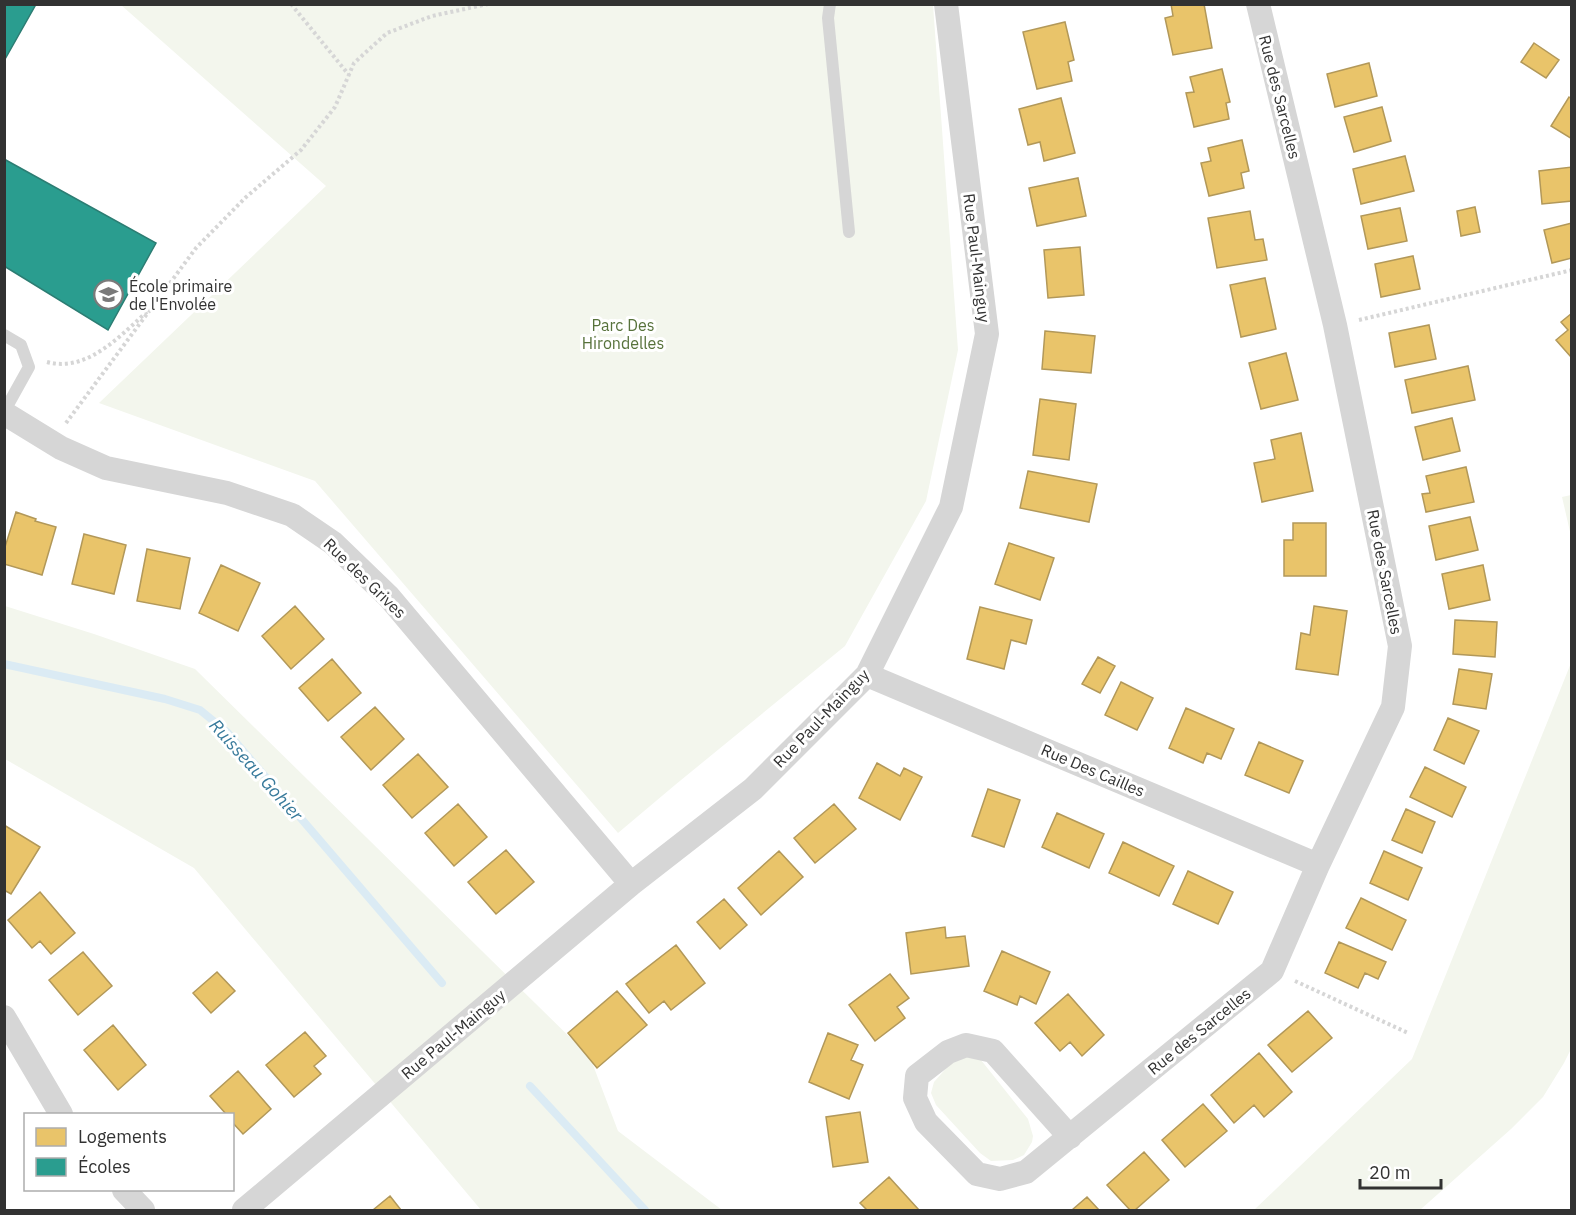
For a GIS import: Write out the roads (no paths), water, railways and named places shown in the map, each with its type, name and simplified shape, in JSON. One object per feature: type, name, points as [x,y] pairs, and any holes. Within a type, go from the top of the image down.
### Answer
[{"type":"street","name":"Rue Paul-Mainguy","points":[[244,1210],[631,884],[753,789],[867,675],[951,507],[987,334],[946,4]]},
{"type":"street","name":"Rue des Sarcelles","points":[[1070,1137],[993,1051],[966,1045],[948,1052],[917,1076],[915,1098],[926,1122],[976,1173],[1000,1179],[1026,1172],[1070,1137],[1272,971],[1318,865],[1393,707],[1400,646],[1335,326],[1258,4]]},
{"type":"street","name":"Rue des Grives","points":[[4,412],[52,443],[106,468],[227,493],[292,515],[333,543],[388,597],[631,884]]},
{"type":"street","name":"Rue Des Cailles","points":[[867,675],[1318,865]]},
{"type":"street","points":[[5,1019],[60,1113]]},
{"type":"street","points":[[125,1191],[143,1210]]},
{"type":"lane","points":[[830,4],[828,18],[849,232]]},
{"type":"lane","points":[[4,334],[21,345],[29,367],[4,412]]},
{"type":"waterway","name":"Ruisseau Gohier","points":[[4,664],[165,699],[200,710],[227,732],[442,983]]},
{"type":"waterway","name":"Ruisseau Gohier","points":[[530,1086],[645,1210]]},
{"type":"place","name":"École primaire de l'Envolée","points":[[108,295]]},
{"type":"park label","name":"Parc Des Hirondelles","points":[[623,334]]}]
